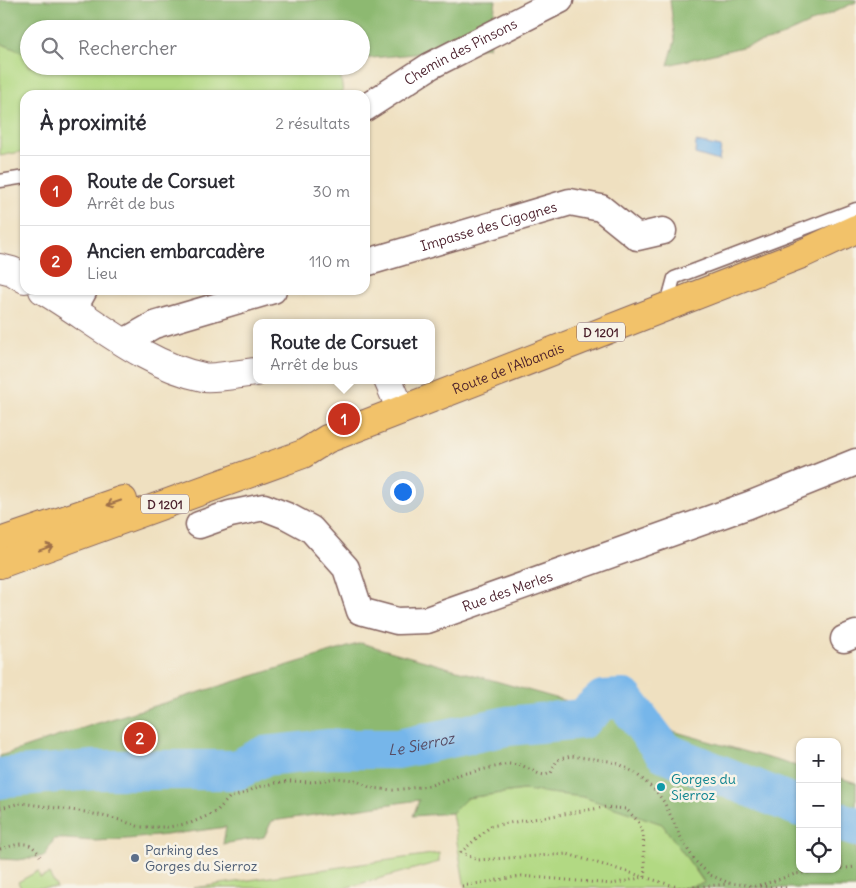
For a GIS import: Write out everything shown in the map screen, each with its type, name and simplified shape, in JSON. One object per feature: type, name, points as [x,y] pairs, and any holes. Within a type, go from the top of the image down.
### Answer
[{"type":"main road","name":"Route de l'Albanais","points":[[0,564],[303,454],[327,439],[802,254],[856,229]]},
{"type":"main road","name":"Route de l'Albanais","points":[[802,254],[848,252],[856,249]]},
{"type":"main road","name":"Route de l'Albanais","points":[[0,542],[299,439],[327,439]]},
{"type":"street","name":"Chemin des Pinsons","points":[[370,105],[430,66],[560,0]]},
{"type":"street","name":"Impasse des Cigognes","points":[[370,262],[570,202],[601,208],[637,236],[663,231]]},
{"type":"street","points":[[0,268],[12,271],[20,276]]},
{"type":"street","points":[[63,295],[79,299],[124,342],[165,365],[205,378],[253,372]]},
{"type":"street","points":[[124,342],[154,325],[256,295]]},
{"type":"street","points":[[390,384],[401,410]]},
{"type":"street","name":"Rue des Merles","points":[[199,525],[230,514],[264,508],[288,516],[310,529],[346,568],[360,611],[397,621],[427,620],[748,505],[856,462]]},
{"type":"lane","points":[[0,180],[20,178]]},
{"type":"lane","points":[[666,307],[674,278],[856,209]]},
{"type":"path","points":[[0,808],[21,803],[85,812],[120,820],[140,828],[168,828],[191,824],[216,812],[230,797],[240,796],[258,787],[276,783],[290,781],[313,782],[336,778],[354,780],[380,790],[410,789],[429,786],[457,775],[509,764],[521,765],[533,772],[545,775],[551,773],[557,760],[562,757],[580,757],[619,764],[646,782],[664,802],[680,837],[696,862],[710,875],[732,884]]},
{"type":"path","points":[[645,877],[643,833],[638,821],[626,809],[606,807],[491,826],[461,852],[478,860],[568,854],[645,877],[682,888],[732,884],[788,888]]},
{"type":"path","points":[[0,849],[26,843],[32,845],[40,856]]},
{"type":"path","points":[[841,869],[856,867]]},
{"type":"path","points":[[754,886],[802,873]]},
{"type":"path","points":[[462,886],[522,876],[612,884],[645,877]]},
{"type":"green space","points":[[0,0],[496,0],[489,47],[370,58],[370,20],[20,20],[20,51],[0,43]]},
{"type":"green space","points":[[670,0],[856,0],[856,2],[775,39],[668,65],[675,41]]},
{"type":"green space","points":[[0,43],[20,51],[20,75],[340,75],[343,90],[20,90],[20,152],[0,156]]},
{"type":"green space","points":[[361,643],[796,766],[796,873],[841,873],[841,778],[856,783],[856,888],[683,888],[705,883],[662,824],[583,797],[523,790],[467,798],[452,813],[413,816],[419,800],[272,821],[264,837],[223,844],[226,827],[161,836],[112,840],[54,839],[45,856],[18,860],[0,859],[0,756],[95,724]]},
{"type":"green space","points":[[796,767],[796,873],[841,873],[841,778],[856,783],[856,879],[758,882],[664,825],[705,884],[683,888],[465,888],[452,813],[467,798],[523,790]]},
{"type":"green space","points":[[439,853],[439,862],[345,888],[193,888]]},
{"type":"green space","points":[[38,871],[40,878],[49,874],[57,888],[21,888],[18,882]]},
{"type":"water","points":[[696,142],[721,147],[719,161],[695,154]]},
{"type":"waterway","name":"Le Sierroz","points":[[0,779],[94,770],[237,770],[264,756],[329,749],[398,749],[507,726],[582,719],[603,700],[624,699],[664,752],[796,805]]},
{"type":"waterway","name":"Le Sierroz","points":[[841,822],[856,827]]},
{"type":"place","name":"Route de Corsuet","points":[[344,419]]},
{"type":"place","name":"Ancien embarcadère","points":[[140,738]]},
{"type":"place","name":"Gorges du Sierroz","points":[[661,787]]},
{"type":"place","name":"Parking des Gorges du Sierroz","points":[[135,858]]}]
